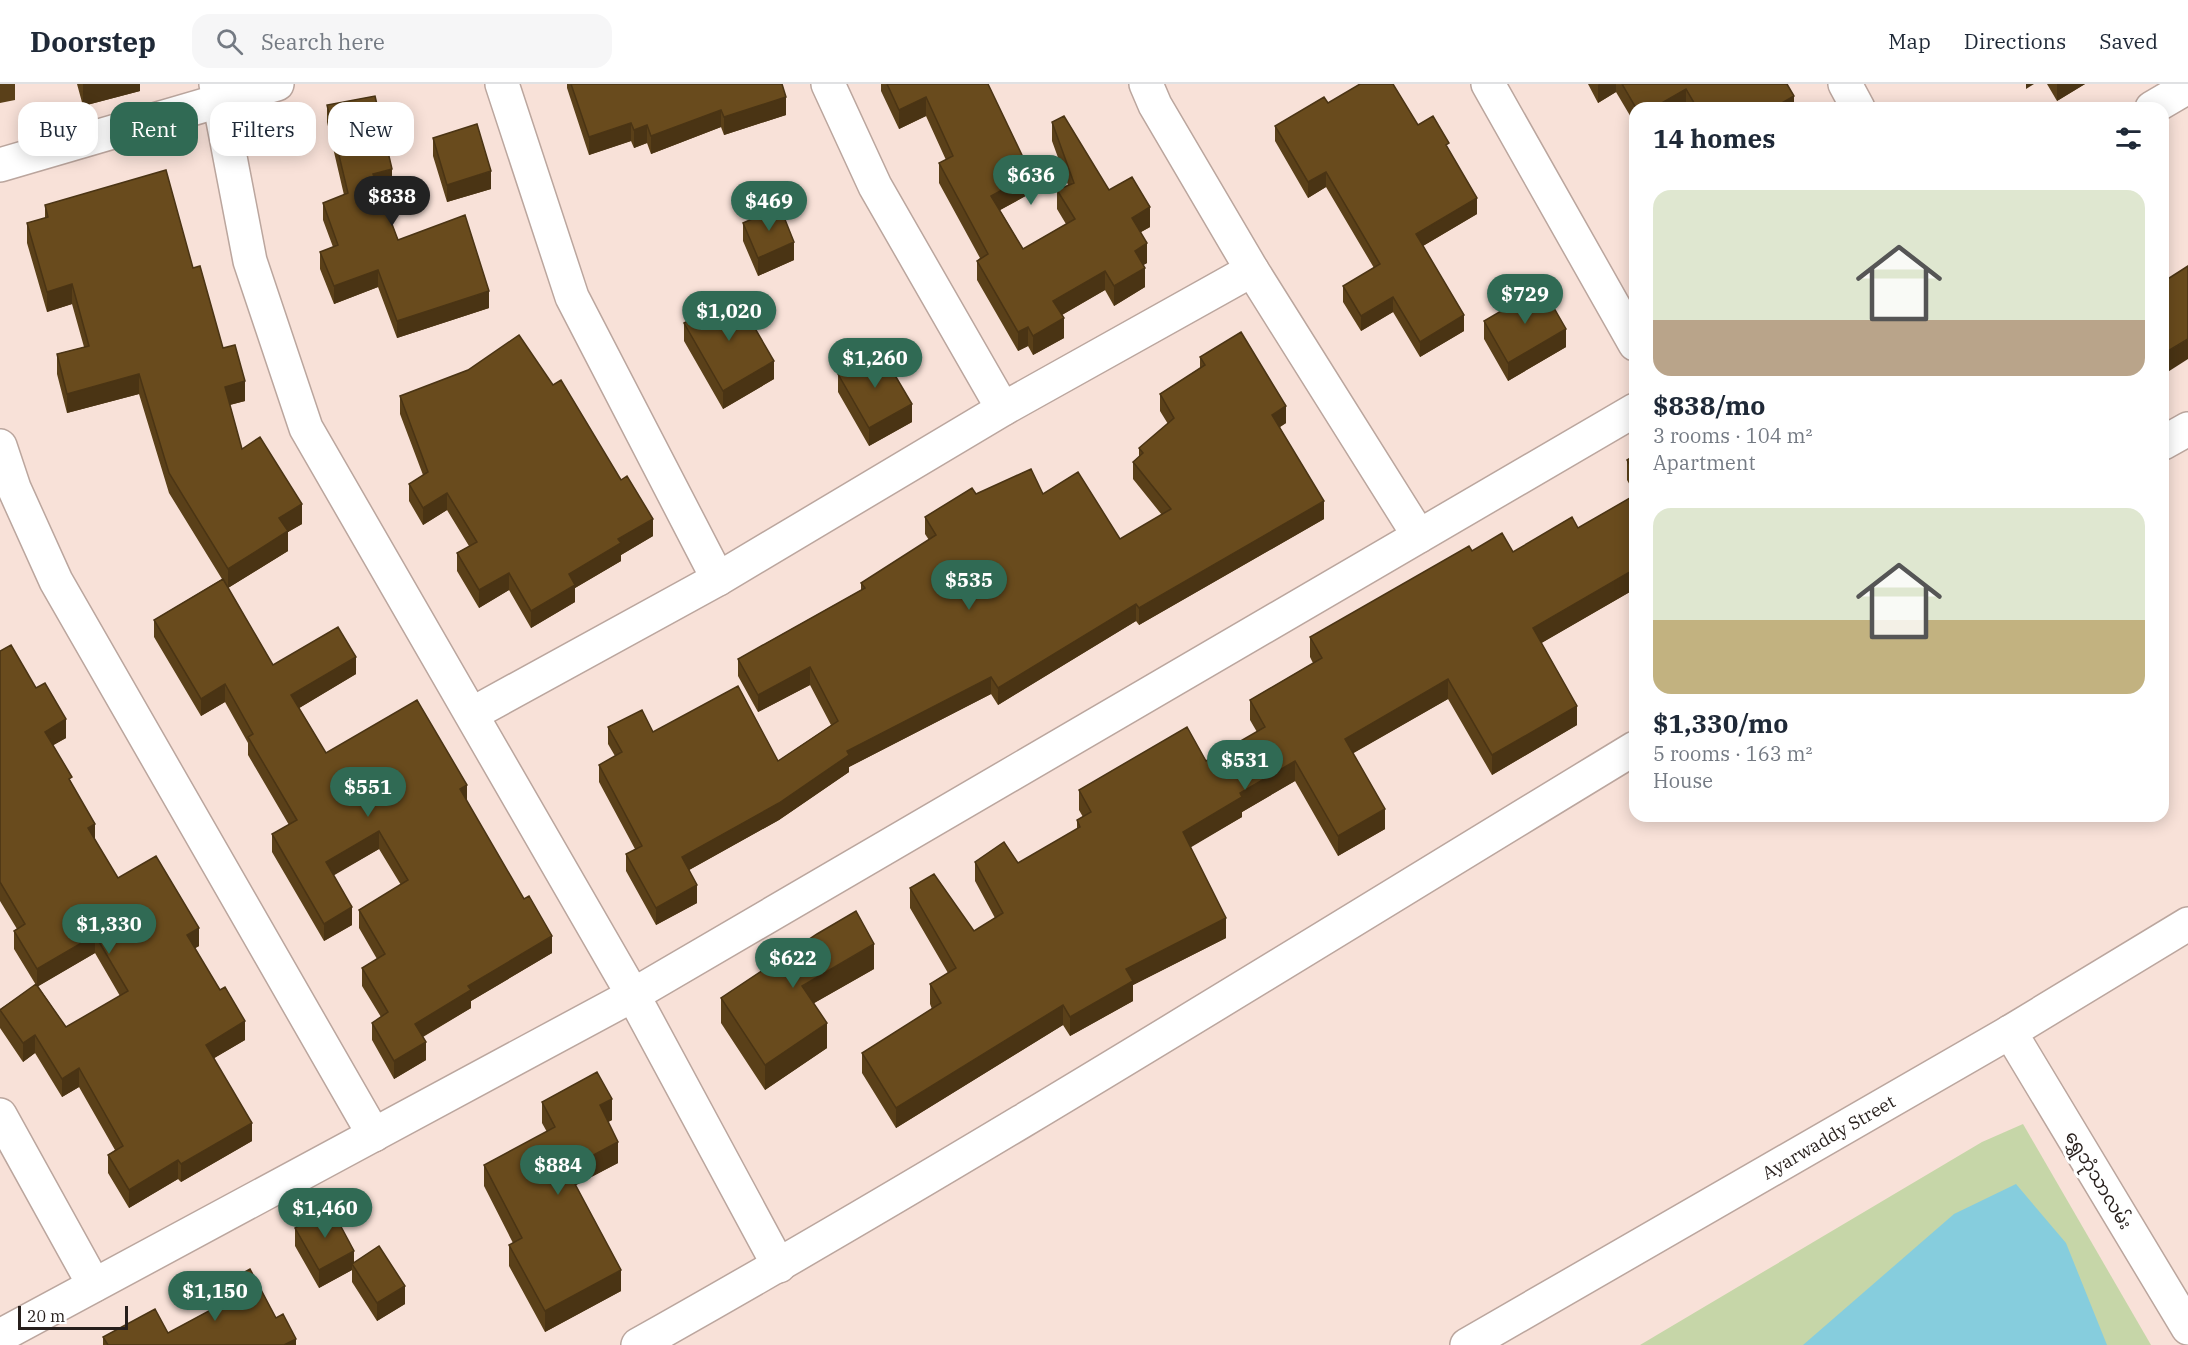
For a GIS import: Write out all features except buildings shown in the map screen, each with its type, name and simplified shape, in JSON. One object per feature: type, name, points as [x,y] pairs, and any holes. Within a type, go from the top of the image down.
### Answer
[{"type":"street","points":[[0,165],[218,92],[277,84]]},
{"type":"street","points":[[502,84],[572,297],[718,579]]},
{"type":"street","points":[[828,84],[875,186],[1003,409]]},
{"type":"street","points":[[1146,84],[1155,105],[1252,270],[1419,536]]},
{"type":"street","points":[[1488,84],[1629,333]]},
{"type":"street","points":[[1845,84],[1855,102]]},
{"type":"street","points":[[2161,102],[2182,88]]},
{"type":"street","points":[[218,92],[250,261],[306,429],[633,995],[778,1266]]},
{"type":"street","points":[[472,714],[718,579],[1003,409],[1252,270]]},
{"type":"street","points":[[0,1336],[633,995],[1629,414]]},
{"type":"street","points":[[2169,440],[2188,429]]},
{"type":"street","points":[[0,446],[14,488],[56,582],[374,1135]]},
{"type":"street","points":[[638,1345],[778,1266],[1051,1104],[1629,752]]},
{"type":"street","name":"Ayarwaddy Street","points":[[1467,1345],[2010,1032],[2188,924]]},
{"type":"street","name":"ရွှေဘုံသာလမ်း","points":[[2010,1032],[2188,1328]]},
{"type":"street","points":[[0,1115],[94,1285]]},
{"type":"green space","points":[[2023,1124],[2151,1345],[1640,1345],[1982,1142]]},
{"type":"water","points":[[2016,1184],[2066,1243],[2107,1345],[1803,1345],[1954,1214]]}]
